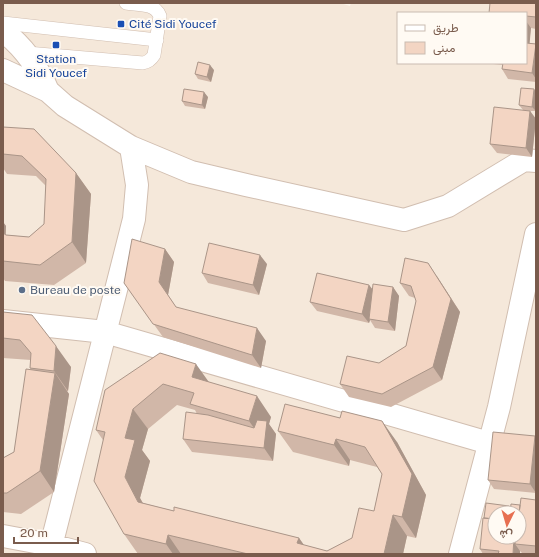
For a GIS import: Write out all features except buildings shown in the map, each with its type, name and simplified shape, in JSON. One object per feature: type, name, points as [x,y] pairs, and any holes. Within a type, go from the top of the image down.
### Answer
[{"type":"street","points":[[3,32],[11,37],[26,53],[42,75],[48,91]]},
{"type":"street","points":[[3,70],[48,91],[65,106],[131,147],[191,172],[404,220],[448,206],[524,160],[536,162]]},
{"type":"street","points":[[50,549],[134,219],[137,185],[131,147]]},
{"type":"street","points":[[460,554],[499,407],[527,321],[536,234]]},
{"type":"street","points":[[3,321],[105,332],[489,443]]},
{"type":"street","points":[[483,465],[506,468]]},
{"type":"street","points":[[3,536],[50,549],[85,554]]},
{"type":"lane","points":[[26,53],[143,63],[151,59],[154,55],[157,40],[160,16],[158,11],[154,7],[126,3]]},
{"type":"lane","points":[[3,24],[157,40]]},
{"type":"shaded area","points":[[3,3],[340,3],[350,6],[351,3],[536,3],[536,554],[3,554]]},
{"type":"place","name":"Cité Sidi Youcef","points":[[121,24]]},
{"type":"place","name":"Station Sidi Youcef","points":[[56,45]]},
{"type":"place","name":"Bureau de poste","points":[[22,290]]}]
